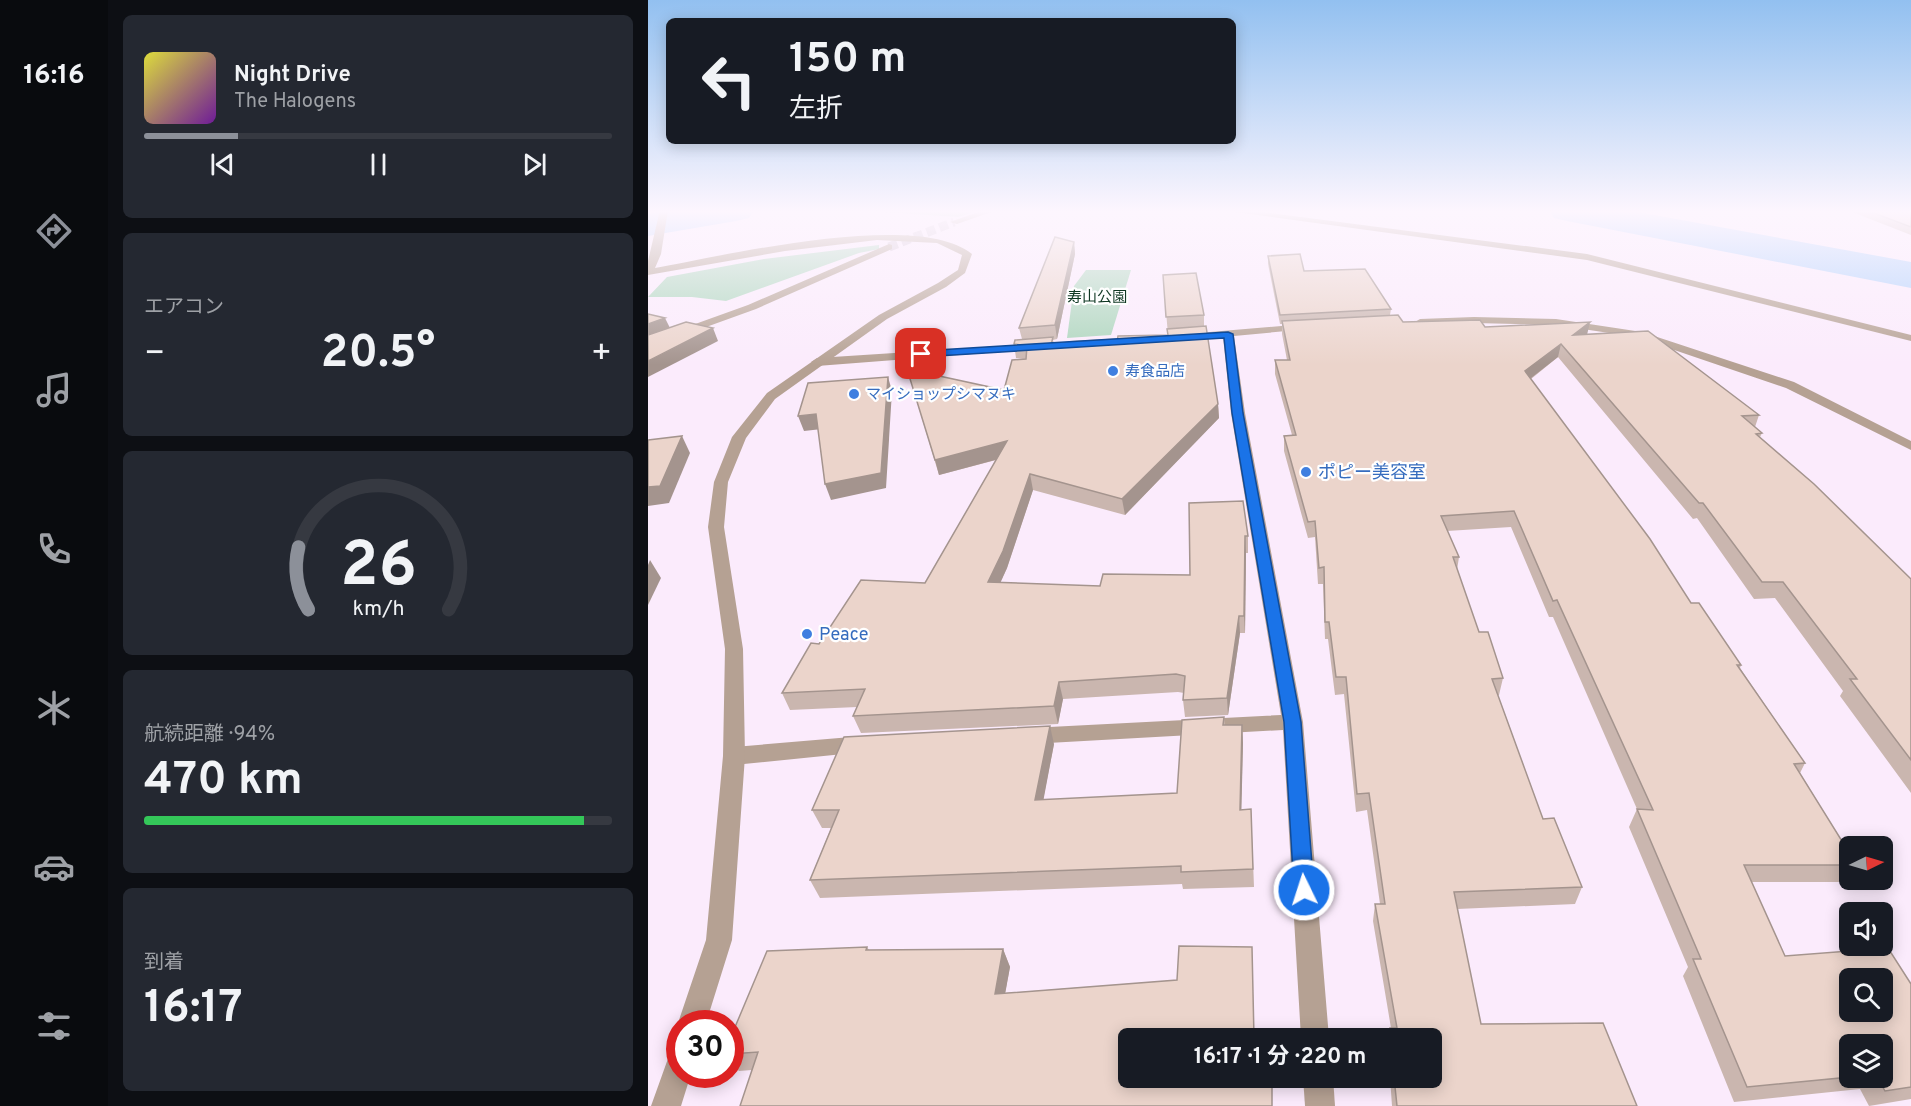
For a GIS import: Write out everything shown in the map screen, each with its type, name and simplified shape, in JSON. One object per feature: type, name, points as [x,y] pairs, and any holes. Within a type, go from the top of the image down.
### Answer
[{"type":"street","points":[[648,272],[707,262]]},
{"type":"street","points":[[648,345],[752,307],[856,262]]},
{"type":"street","points":[[696,1010],[719,940],[734,756],[734,649],[716,527],[721,482],[739,437],[771,396],[884,317],[962,271],[965,262]]},
{"type":"street","points":[[1605,262],[1911,338]]},
{"type":"street","points":[[1408,323],[1474,320],[1544,322],[1601,327],[1638,334],[1790,385],[1911,446]]},
{"type":"street","points":[[1170,338],[1315,326]]},
{"type":"street","points":[[1228,334],[1238,413],[1293,722],[1314,1028]]},
{"type":"street","points":[[817,362],[1149,339]]},
{"type":"street","points":[[1011,736],[1293,722]]},
{"type":"street","points":[[734,756],[835,745],[882,743]]},
{"type":"street","points":[[666,1106],[672,1088]]},
{"type":"street","points":[[1319,1088],[1320,1106]]},
{"type":"green space","points":[[750,262],[835,262],[726,301],[692,297],[648,297],[667,277]]},
{"type":"green space","name":"寿山公園","points":[[1086,270],[1131,270],[1111,335],[1067,338],[1074,286]]},
{"type":"building","points":[[1045,262],[1070,262],[1055,325],[1019,328]]},
{"type":"building","points":[[1269,262],[1302,262],[1304,271],[1365,269],[1391,309],[1280,315]]},
{"type":"building","points":[[1196,273],[1204,315],[1166,317],[1163,275]]},
{"type":"building","points":[[648,314],[665,318],[648,324]]},
{"type":"building","points":[[1398,315],[1403,322],[1480,320],[1485,327],[1590,322],[1573,335],[1648,331],[1759,415],[1742,416],[1762,433],[1756,434],[1814,484],[1911,579],[1911,760],[1850,679],[1857,679],[1783,582],[1762,582],[1703,503],[1699,503],[1561,344],[1525,371],[1650,539],[1691,603],[1699,603],[1741,665],[1737,665],[1805,763],[1794,764],[1839,836],[1839,865],[1744,865],[1785,956],[1839,952],[1839,956],[1893,956],[1911,984],[1911,1087],[1885,1091],[1883,1088],[1893,1088],[1893,1034],[1839,1034],[1839,1078],[1747,1087],[1693,959],[1701,959],[1637,809],[1653,810],[1557,600],[1553,601],[1514,511],[1441,516],[1459,557],[1453,557],[1479,632],[1488,632],[1503,678],[1492,679],[1543,819],[1554,818],[1582,887],[1454,892],[1481,1024],[1603,1023],[1637,1106],[1397,1106],[1395,1088],[1442,1088],[1442,1028],[1397,1028],[1375,904],[1385,904],[1369,793],[1357,794],[1346,677],[1336,677],[1329,622],[1325,622],[1324,567],[1319,568],[1315,521],[1308,522],[1284,436],[1296,435],[1275,360],[1290,360],[1282,321]]},
{"type":"building","points":[[686,322],[713,328],[648,361],[648,335]]},
{"type":"building","points":[[1206,326],[1218,404],[1122,499],[1030,474],[1003,551],[988,582],[1100,586],[1103,574],[1190,575],[1189,503],[1243,501],[1248,536],[1245,536],[1244,616],[1239,616],[1227,698],[1183,700],[1185,676],[1176,674],[1059,682],[1054,706],[853,716],[865,689],[782,693],[811,643],[819,644],[861,580],[925,583],[1007,441],[935,460],[907,369],[1004,390],[1012,360],[1026,359],[1027,346],[1014,344],[1015,340],[1053,337],[1051,345],[1117,342],[1118,336],[1168,335],[1167,329]]},
{"type":"building","points":[[888,377],[881,473],[825,484],[816,414],[798,416],[808,383]]},
{"type":"building","points":[[682,436],[660,486],[648,487],[648,440]]},
{"type":"building","points":[[1224,717],[1223,725],[1242,725],[1240,810],[1251,809],[1253,869],[1181,872],[1181,866],[810,880],[839,810],[812,810],[844,737],[1050,726],[1035,800],[1177,793],[1182,720]]},
{"type":"building","points":[[1179,946],[1252,947],[1254,1028],[1118,1028],[1118,1088],[1272,1088],[1272,1106],[740,1106],[758,1052],[744,1053],[744,1010],[742,1010],[767,951],[867,947],[866,950],[1003,949],[995,994],[1177,980]]},
{"type":"waterway","points":[[1840,262],[1911,275]]},
{"type":"place","name":"寿食品店","points":[[1113,371]]},
{"type":"place","name":"マイショップシマヌキ","points":[[854,394]]},
{"type":"place","name":"ポピー美容室","points":[[1306,472]]},
{"type":"place","name":"Peace","points":[[807,634]]},
{"type":"route","points":[[921,354],[1228,334],[1238,413],[1293,722],[1304,890]]}]
